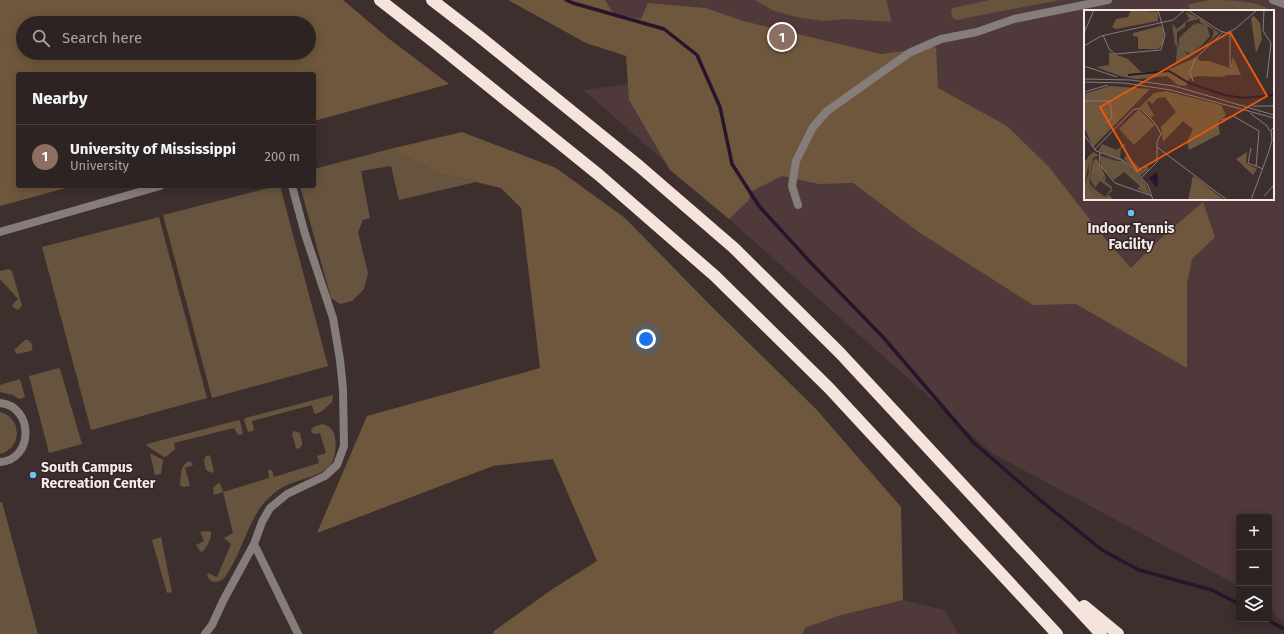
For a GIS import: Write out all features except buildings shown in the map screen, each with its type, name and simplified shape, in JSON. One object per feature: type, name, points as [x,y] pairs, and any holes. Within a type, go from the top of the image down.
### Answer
[{"type":"highway","points":[[380,0],[599,175],[715,276],[830,388],[1058,634]]},
{"type":"highway","points":[[432,0],[639,166],[734,248],[840,353],[1101,634]]},
{"type":"highway","points":[[1051,580],[1118,634]]},
{"type":"highway","points":[[1014,587],[1047,634]]},
{"type":"street","points":[[798,205],[792,186],[796,161],[813,127],[827,111],[909,53],[941,39],[977,32],[1014,20],[1108,0]]},
{"type":"street","points":[[1273,0],[1284,4]]},
{"type":"street","points":[[0,232],[153,188]]},
{"type":"street","points":[[205,634],[212,625],[223,601],[254,544],[262,522],[270,508],[287,494],[325,476],[337,465],[344,446],[343,389],[333,318],[305,234],[293,188]]},
{"type":"street","points":[[0,403],[13,407],[20,414],[25,423],[26,433],[25,443],[20,452],[12,458],[0,462]]},
{"type":"street","points":[[254,544],[298,634]]},
{"type":"shaded area","points":[[0,0],[343,0],[388,38],[449,84],[316,120],[316,72],[16,72],[16,188],[66,188],[0,206]]},
{"type":"shaded area","points":[[508,0],[605,0],[614,14],[641,19],[648,3],[706,8],[743,21],[881,54],[936,47],[938,88],[1007,126],[1049,167],[1106,240],[1131,268],[1160,239],[1203,202],[1215,237],[1192,259],[1187,284],[1187,368],[1076,304],[1033,305],[920,233],[853,183],[819,184],[782,176],[752,191],[748,201],[729,219],[670,170],[629,100],[626,56],[586,43]]},
{"type":"shaded area","points":[[561,0],[1284,0],[1284,623],[1272,612],[1272,514],[1236,514],[1236,584],[992,453],[584,90],[697,75]]},
{"type":"shaded area","points":[[755,0],[886,0],[892,22],[845,19],[824,21],[801,18],[774,11]]},
{"type":"shaded area","points":[[989,0],[1060,0],[956,20],[952,17],[951,12],[953,8]]},
{"type":"shaded area","points":[[1209,0],[1234,1],[1251,3],[1265,7],[1270,10],[1191,10],[1188,6],[1190,4]]},
{"type":"shaded area","points":[[462,132],[556,168],[625,218],[712,307],[816,409],[901,507],[903,600],[838,616],[805,628],[803,634],[493,634],[494,631],[551,590],[597,561],[553,459],[493,466],[317,533],[367,416],[540,368],[521,208],[501,188],[438,173],[390,149]]},
{"type":"shaded area","points":[[390,149],[438,173],[476,182],[399,200],[391,166],[361,171],[370,218],[363,220],[358,232],[368,273],[364,289],[352,301],[340,304],[331,298],[301,188],[316,188],[316,168]]},
{"type":"shaded area","points":[[269,188],[281,188],[328,366],[212,398],[163,215]]},
{"type":"shaded area","points":[[159,217],[207,398],[91,430],[42,247]]},
{"type":"shaded area","points":[[9,269],[12,271],[22,306],[18,310],[12,305],[18,299],[0,279],[0,271]]},
{"type":"shaded area","points":[[25,340],[28,340],[31,344],[31,351],[17,354],[14,350]]},
{"type":"shaded area","points":[[59,368],[82,444],[49,453],[29,376]]},
{"type":"shaded area","points":[[20,379],[25,397],[19,399],[13,395],[0,392],[0,385]]},
{"type":"shaded area","points":[[333,395],[332,402],[316,414],[314,413],[312,405],[252,421],[254,429],[253,431],[248,432],[244,420],[245,418]]},
{"type":"shaded area","points":[[0,412],[13,420],[17,433],[13,446],[8,451],[0,454]]},
{"type":"shaded area","points":[[239,420],[243,434],[238,435],[234,428],[174,443],[175,449],[164,457],[147,446],[147,444]]},
{"type":"shaded area","points":[[322,424],[333,430],[335,450],[333,460],[329,467],[323,472],[284,487],[268,498],[252,522],[231,568],[223,579],[216,582],[209,579],[207,576],[208,573],[217,577],[231,544],[224,538],[233,533],[223,492],[269,478],[268,470],[272,470],[274,477],[319,463],[317,456],[326,453],[320,433],[312,433],[311,430]]},
{"type":"shaded area","points":[[294,431],[300,433],[302,440],[302,444],[298,449],[296,448],[292,434]]},
{"type":"shaded area","points":[[150,453],[163,460],[161,474],[155,475]]},
{"type":"shaded area","points":[[208,455],[210,456],[214,471],[212,473],[206,470],[204,461],[205,457]]},
{"type":"shaded area","points":[[190,461],[193,465],[185,468],[190,486],[183,487],[180,485],[182,470],[184,465]]},
{"type":"shaded area","points":[[220,483],[223,492],[214,495],[213,488]]},
{"type":"shaded area","points":[[0,502],[2,502],[38,634],[0,634]]},
{"type":"shaded area","points":[[200,532],[211,532],[210,539],[206,548],[202,552],[196,545],[204,541]]},
{"type":"shaded area","points":[[161,537],[172,592],[167,593],[152,540]]},
{"type":"shaded area","points":[[903,600],[944,610],[959,634],[803,634],[805,628],[838,616]]},
{"type":"waterway","points":[[566,0],[664,29],[697,55],[720,107],[732,164],[759,206],[812,264],[883,337],[973,442],[1040,500],[1102,550],[1139,570],[1212,590],[1236,602]]},
{"type":"waterway","points":[[1271,622],[1284,629]]},
{"type":"place","name":"University of Mississippi","points":[[782,37]]},
{"type":"place","name":"Indoor Tennis Facility","points":[[1131,213]]},
{"type":"place","name":"South Campus Recreation Center","points":[[33,475]]}]
